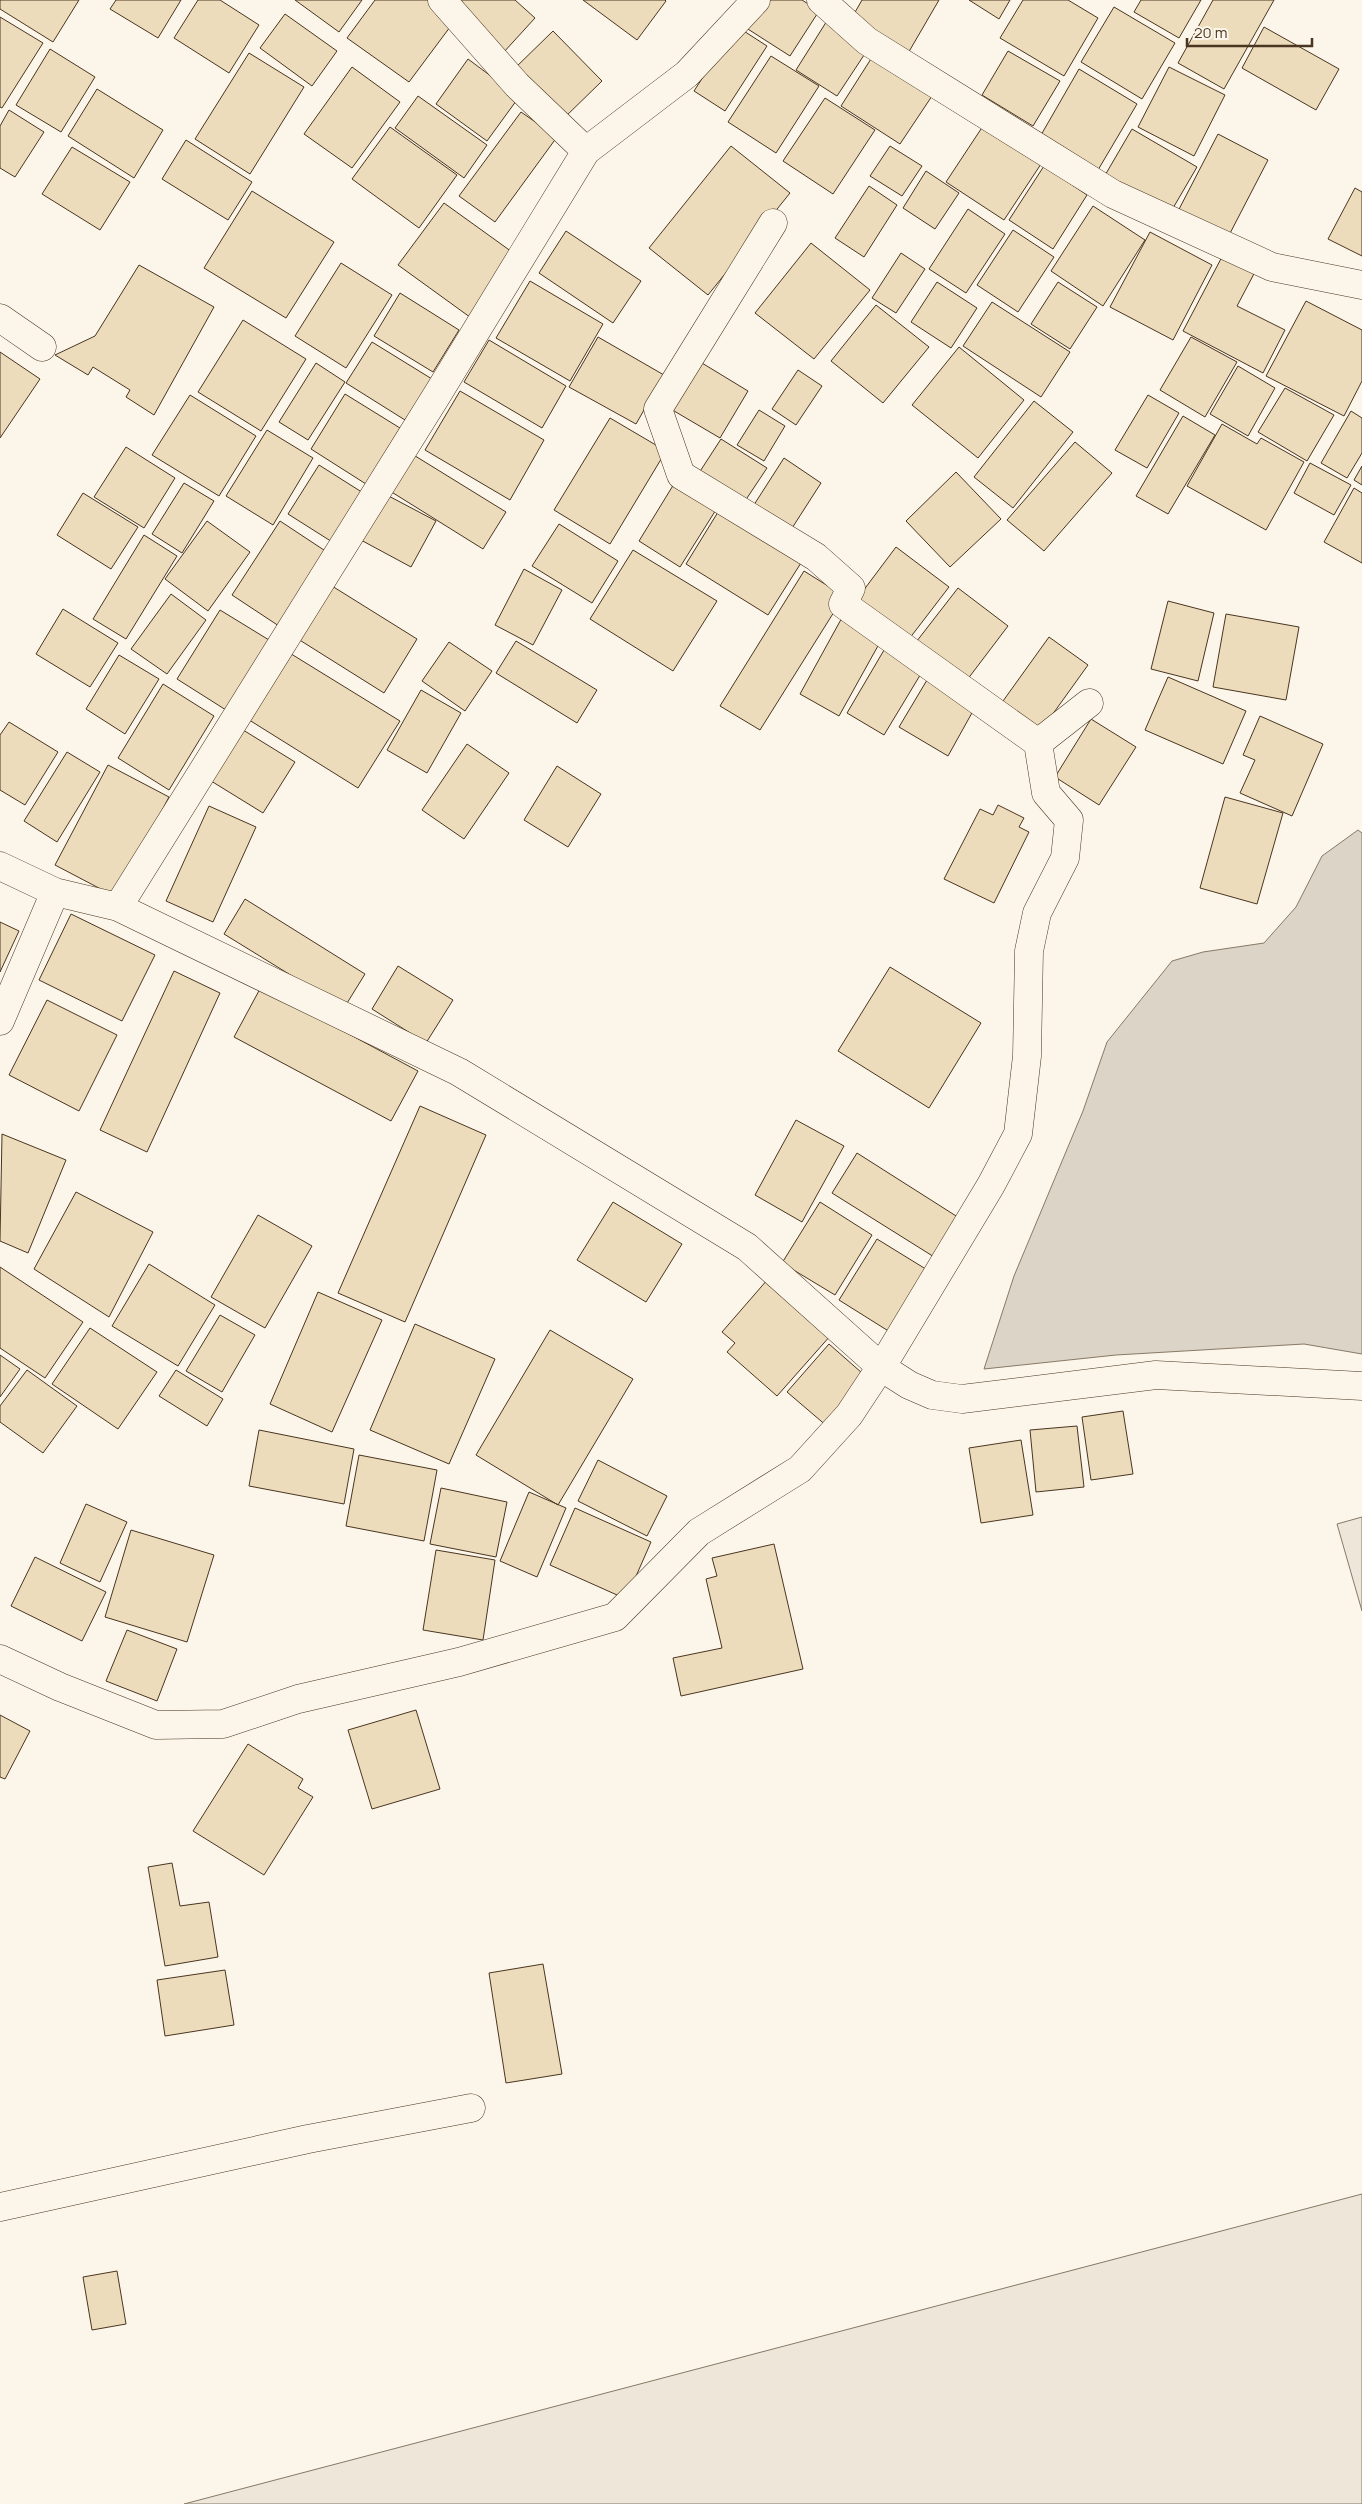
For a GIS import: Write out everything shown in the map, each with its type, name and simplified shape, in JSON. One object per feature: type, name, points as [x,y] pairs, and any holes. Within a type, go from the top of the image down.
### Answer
[{"type":"street","points":[[442,0],[518,84],[586,151]]},
{"type":"street","points":[[118,907],[437,395],[586,151],[686,74],[756,0]]},
{"type":"street","points":[[821,0],[866,41],[1113,194],[1272,267],[1362,285]]},
{"type":"street","points":[[0,1659],[60,1687],[156,1725],[229,1729],[298,1699],[459,1662],[615,1617],[699,1532],[800,1469],[849,1415],[881,1367],[991,1185],[1018,1134],[1027,1056],[1029,951],[1037,913],[1065,858],[1069,820],[1046,793],[1038,742],[843,604],[852,588],[816,557],[681,475],[658,410],[773,223]]},
{"type":"street","points":[[0,318],[42,347]]},
{"type":"street","points":[[1038,742],[1089,703]]},
{"type":"street","points":[[0,866],[56,892],[118,907],[459,1072],[747,1247],[881,1367],[909,1385],[932,1395],[962,1398],[1156,1375],[1362,1386]]},
{"type":"street","points":[[0,1021],[56,892]]},
{"type":"street","points":[[0,2206],[308,2139],[471,2108]]},
{"type":"shaded area","points":[[1358,830],[1362,833],[1362,1354],[1304,1344],[1116,1355],[984,1369],[1014,1276],[1083,1111],[1107,1042],[1172,961],[1203,952],[1264,943],[1296,907],[1322,856]]},
{"type":"shaded area","points":[[1362,1517],[1362,1611],[1337,1524]]},
{"type":"shaded area","points":[[1362,2194],[1362,2504],[184,2504]]},
{"type":"building","points":[[0,0],[79,0],[53,42],[0,9]]},
{"type":"building","points":[[116,0],[181,0],[158,38],[110,9]]},
{"type":"building","points":[[198,0],[220,0],[259,25],[229,73],[174,38]]},
{"type":"building","points":[[295,0],[362,0],[339,32]]},
{"type":"building","points":[[375,0],[430,0],[456,19],[409,82],[347,38]]},
{"type":"building","points":[[447,0],[515,0],[535,18],[503,53]]},
{"type":"building","points":[[583,0],[665,0],[666,1],[637,40]]},
{"type":"building","points":[[756,0],[802,0],[819,11],[790,56],[740,24]]},
{"type":"building","points":[[862,0],[939,0],[907,55],[850,21]]},
{"type":"building","points":[[969,0],[1010,0],[999,19]]},
{"type":"building","points":[[1023,0],[1068,0],[1098,18],[1064,76],[1000,38]]},
{"type":"building","points":[[1141,0],[1201,0],[1179,38],[1134,12]]},
{"type":"building","points":[[1213,0],[1274,0],[1224,89],[1178,63]]},
{"type":"building","points":[[1114,7],[1175,43],[1142,99],[1081,62]]},
{"type":"building","points":[[285,14],[337,51],[312,86],[260,48]]},
{"type":"building","points":[[830,16],[872,43],[837,96],[796,70]]},
{"type":"building","points":[[0,17],[43,43],[2,108],[0,107]]},
{"type":"building","points":[[736,26],[767,46],[725,111],[694,91]]},
{"type":"building","points":[[1264,27],[1339,69],[1316,110],[1242,68]]},
{"type":"building","points":[[553,31],[602,81],[562,120],[513,70]]},
{"type":"building","points":[[50,49],[95,77],[61,132],[16,105]]},
{"type":"building","points":[[876,51],[936,90],[900,144],[841,106]]},
{"type":"building","points":[[1008,51],[1060,81],[1033,126],[982,95]]},
{"type":"building","points":[[249,53],[304,87],[250,174],[195,139]]},
{"type":"building","points":[[771,56],[819,86],[776,153],[728,122]]},
{"type":"building","points":[[468,59],[519,97],[487,141],[436,104]]},
{"type":"building","points":[[352,67],[400,102],[352,168],[304,134]]},
{"type":"building","points":[[1169,67],[1225,95],[1194,156],[1138,127]]},
{"type":"building","points":[[1079,69],[1137,104],[1098,170],[1041,135]]},
{"type":"building","points":[[97,89],[163,130],[134,178],[68,136]]},
{"type":"building","points":[[418,96],[487,145],[464,178],[395,128]]},
{"type":"building","points":[[825,98],[875,130],[833,194],[783,161]]},
{"type":"building","points":[[9,110],[44,132],[15,177],[0,168],[0,126]]},
{"type":"building","points":[[521,112],[557,137],[495,222],[459,196]]},
{"type":"building","points":[[985,123],[1043,161],[1004,220],[946,182]]},
{"type":"building","points":[[390,127],[457,175],[419,228],[352,179]]},
{"type":"building","points":[[1132,129],[1197,167],[1169,215],[1104,177]]},
{"type":"building","points":[[1218,134],[1268,160],[1226,241],[1176,215]]},
{"type":"building","points":[[186,140],[252,182],[228,220],[162,179]]},
{"type":"building","points":[[731,146],[790,193],[708,295],[649,248]]},
{"type":"building","points":[[890,146],[922,166],[902,196],[870,176]]},
{"type":"building","points":[[72,147],[130,182],[100,230],[42,194]]},
{"type":"building","points":[[1044,166],[1087,195],[1053,249],[1009,220]]},
{"type":"building","points":[[926,171],[959,193],[935,229],[903,208]]},
{"type":"building","points":[[869,186],[897,205],[864,257],[835,238]]},
{"type":"building","points":[[1355,188],[1362,192],[1362,256],[1328,239]]},
{"type":"building","points":[[252,191],[334,242],[286,318],[204,268]]},
{"type":"building","points":[[444,203],[519,257],[474,320],[398,265]]},
{"type":"building","points":[[1093,206],[1145,240],[1103,306],[1051,271]]},
{"type":"building","points":[[968,209],[1005,234],[966,293],[929,269]]},
{"type":"building","points":[[1013,230],[1054,257],[1018,312],[977,285]]},
{"type":"building","points":[[566,231],[641,281],[613,323],[539,273]]},
{"type":"building","points":[[1150,232],[1212,265],[1173,340],[1110,307]]},
{"type":"building","points":[[811,243],[870,290],[814,359],[755,313]]},
{"type":"building","points":[[901,253],[925,269],[896,313],[872,298]]},
{"type":"building","points":[[1224,253],[1256,270],[1237,306],[1285,330],[1263,373],[1183,331]]},
{"type":"building","points":[[341,263],[392,295],[346,368],[295,336]]},
{"type":"building","points":[[139,265],[214,307],[154,415],[126,397],[130,390],[93,367],[88,375],[55,355],[95,336]]},
{"type":"building","points":[[530,281],[603,324],[570,381],[496,338]]},
{"type":"building","points":[[937,282],[977,308],[951,348],[911,322]]},
{"type":"building","points":[[1058,282],[1097,307],[1070,349],[1031,324]]},
{"type":"building","points":[[400,293],[459,330],[433,372],[374,336]]},
{"type":"building","points":[[1306,301],[1362,330],[1362,381],[1344,416],[1266,376]]},
{"type":"building","points":[[992,302],[1070,352],[1041,397],[963,346]]},
{"type":"building","points":[[876,305],[929,347],[883,403],[831,361]]},
{"type":"building","points":[[243,320],[306,359],[261,431],[198,392]]},
{"type":"building","points":[[598,337],[664,375],[636,424],[569,387]]},
{"type":"building","points":[[1191,337],[1237,362],[1205,417],[1160,390]]},
{"type":"building","points":[[489,340],[566,386],[542,428],[464,382]]},
{"type":"building","points":[[372,342],[432,379],[405,420],[346,383]]},
{"type":"building","points":[[959,347],[1024,400],[978,458],[912,405]]},
{"type":"building","points":[[0,352],[40,379],[0,438]]},
{"type":"building","points":[[697,360],[748,391],[720,438],[669,408]]},
{"type":"building","points":[[316,363],[345,382],[308,440],[279,422]]},
{"type":"building","points":[[1238,366],[1275,388],[1248,436],[1210,414]]},
{"type":"building","points":[[798,370],[822,386],[796,425],[772,409]]},
{"type":"building","points":[[1285,388],[1334,415],[1307,461],[1258,432]]},
{"type":"building","points":[[460,391],[544,440],[510,500],[425,450]]},
{"type":"building","points":[[345,394],[400,428],[366,484],[311,449]]},
{"type":"building","points":[[190,395],[256,436],[219,496],[152,455]]},
{"type":"building","points":[[1148,395],[1179,413],[1147,468],[1115,450]]},
{"type":"building","points":[[1034,401],[1073,432],[1013,508],[974,477]]},
{"type":"building","points":[[759,410],[785,426],[764,461],[737,445]]},
{"type":"building","points":[[1351,411],[1362,418],[1362,453],[1347,478],[1321,463]]},
{"type":"building","points":[[1183,416],[1215,435],[1168,514],[1136,496]]},
{"type":"building","points":[[610,418],[666,451],[610,544],[554,510]]},
{"type":"building","points":[[1222,424],[1257,444],[1261,438],[1304,462],[1266,530],[1187,486]]},
{"type":"building","points":[[267,430],[313,458],[273,525],[226,496]]},
{"type":"building","points":[[721,439],[767,468],[741,507],[695,479]]},
{"type":"building","points":[[1075,442],[1112,473],[1044,551],[1007,520]]},
{"type":"building","points":[[126,447],[175,478],[144,528],[94,497]]},
{"type":"building","points":[[412,454],[506,512],[483,549],[390,491]]},
{"type":"building","points":[[784,458],[821,483],[787,536],[750,511]]},
{"type":"building","points":[[1310,463],[1351,485],[1334,515],[1294,493]]},
{"type":"building","points":[[319,465],[368,496],[337,545],[288,514]]},
{"type":"building","points":[[1362,466],[1362,485],[1354,480]]},
{"type":"building","points":[[956,472],[1001,519],[950,567],[906,521]]},
{"type":"building","points":[[677,479],[719,505],[680,567],[639,541]]},
{"type":"building","points":[[184,483],[214,501],[182,553],[152,534]]},
{"type":"building","points":[[1354,488],[1362,493],[1362,563],[1324,542]]},
{"type":"building","points":[[83,493],[138,527],[111,569],[57,535]]},
{"type":"building","points":[[383,493],[436,521],[411,567],[359,539]]},
{"type":"building","points":[[723,504],[806,555],[768,615],[686,564]]},
{"type":"building","points":[[207,521],[250,552],[208,611],[165,579]]},
{"type":"building","points":[[280,521],[333,556],[285,630],[232,595]]},
{"type":"building","points":[[559,524],[618,561],[592,603],[532,566]]},
{"type":"building","points":[[144,535],[177,556],[126,639],[93,619]]},
{"type":"building","points":[[896,547],[949,587],[906,643],[854,603]]},
{"type":"building","points":[[633,550],[717,601],[673,671],[590,619]]},
{"type":"building","points":[[524,569],[562,590],[533,645],[495,625]]},
{"type":"building","points":[[804,571],[844,596],[760,730],[720,706]]},
{"type":"building","points":[[332,586],[417,639],[384,693],[298,639]]},
{"type":"building","points":[[958,588],[1008,626],[964,684],[913,646]]},
{"type":"building","points":[[171,594],[206,620],[167,674],[131,649]]},
{"type":"building","points":[[1168,601],[1214,613],[1198,681],[1151,669]]},
{"type":"building","points":[[63,609],[118,643],[90,687],[36,654]]},
{"type":"building","points":[[220,610],[269,640],[226,710],[177,679]]},
{"type":"building","points":[[844,614],[884,635],[839,716],[800,694]]},
{"type":"building","points":[[1226,614],[1299,627],[1286,700],[1213,687]]},
{"type":"building","points":[[1049,637],[1088,665],[1037,736],[998,708]]},
{"type":"building","points":[[516,641],[597,690],[577,723],[496,673]]},
{"type":"building","points":[[449,642],[492,671],[465,711],[422,681]]},
{"type":"building","points":[[887,645],[925,667],[884,735],[847,713]]},
{"type":"building","points":[[288,652],[400,721],[358,788],[246,718]]},
{"type":"building","points":[[119,655],[159,679],[125,734],[86,709]]},
{"type":"building","points":[[930,675],[978,702],[948,756],[899,727]]},
{"type":"building","points":[[1168,677],[1246,711],[1223,764],[1145,730]]},
{"type":"building","points":[[163,684],[214,716],[169,790],[118,758]]},
{"type":"building","points":[[421,690],[461,713],[427,773],[387,750]]},
{"type":"building","points":[[1260,716],[1323,744],[1292,816],[1240,793],[1255,760],[1243,755]]},
{"type":"building","points":[[1091,719],[1136,747],[1099,805],[1055,777]]},
{"type":"building","points":[[9,722],[58,752],[25,805],[0,790],[0,735]]},
{"type":"building","points":[[235,725],[295,762],[263,813],[203,776]]},
{"type":"building","points":[[467,744],[509,773],[464,839],[422,810]]},
{"type":"building","points":[[67,752],[100,772],[57,842],[24,821]]},
{"type":"building","points":[[108,765],[169,797],[116,897],[55,865]]},
{"type":"building","points":[[557,766],[601,794],[568,847],[524,820]]},
{"type":"building","points":[[1225,797],[1283,813],[1257,904],[1200,888]]},
{"type":"building","points":[[998,805],[1024,818],[1019,827],[1029,832],[994,903],[944,879],[980,809],[993,815]]},
{"type":"building","points":[[209,806],[256,827],[213,922],[166,901]]},
{"type":"building","points":[[245,899],[365,974],[344,1008],[224,934]]},
{"type":"building","points":[[71,914],[155,955],[122,1021],[39,980]]},
{"type":"building","points":[[0,922],[19,931],[0,972]]},
{"type":"building","points":[[398,966],[453,1000],[426,1043],[372,1009]]},
{"type":"building","points":[[890,967],[981,1023],[929,1108],[838,1051]]},
{"type":"building","points":[[174,971],[220,993],[147,1152],[100,1130]]},
{"type":"building","points":[[261,987],[418,1071],[391,1121],[234,1037]]},
{"type":"building","points":[[47,1000],[117,1035],[79,1111],[9,1075]]},
{"type":"building","points":[[420,1106],[486,1135],[405,1322],[338,1293]]},
{"type":"building","points":[[796,1120],[844,1146],[802,1222],[755,1195]]},
{"type":"building","points":[[2,1134],[66,1160],[28,1253],[0,1241]]},
{"type":"building","points":[[857,1153],[964,1221],[939,1260],[832,1193]]},
{"type":"building","points":[[76,1192],[153,1232],[109,1317],[34,1269]]},
{"type":"building","points":[[613,1202],[682,1244],[646,1302],[577,1260]]},
{"type":"building","points":[[820,1202],[872,1235],[835,1295],[782,1263]]},
{"type":"building","points":[[258,1215],[312,1246],[265,1328],[211,1297]]},
{"type":"building","points":[[877,1239],[929,1271],[890,1332],[839,1300]]},
{"type":"building","points":[[149,1264],[215,1305],[178,1366],[112,1326]]},
{"type":"building","points":[[0,1267],[83,1322],[45,1378],[0,1348]]},
{"type":"building","points":[[768,1279],[831,1335],[777,1396],[727,1352],[735,1343],[722,1332]]},
{"type":"building","points":[[318,1292],[382,1320],[332,1432],[270,1404]]},
{"type":"building","points":[[220,1315],[255,1335],[222,1392],[186,1371]]},
{"type":"building","points":[[415,1324],[495,1359],[449,1464],[370,1430]]},
{"type":"building","points":[[90,1328],[157,1372],[118,1429],[52,1384]]},
{"type":"building","points":[[550,1330],[633,1379],[558,1505],[476,1455]]},
{"type":"building","points":[[829,1344],[870,1380],[828,1427],[787,1392]]},
{"type":"building","points":[[0,1355],[20,1369],[0,1397]]},
{"type":"building","points":[[27,1370],[77,1406],[43,1453],[0,1422],[0,1406]]},
{"type":"building","points":[[176,1370],[223,1399],[207,1426],[159,1396]]},
{"type":"building","points":[[1123,1411],[1133,1474],[1091,1480],[1082,1417]]},
{"type":"building","points":[[1077,1426],[1084,1487],[1036,1492],[1030,1430]]},
{"type":"building","points":[[259,1430],[354,1449],[344,1504],[249,1486]]},
{"type":"building","points":[[1021,1440],[1033,1515],[981,1523],[969,1448]]},
{"type":"building","points":[[359,1455],[437,1470],[424,1541],[346,1526]]},
{"type":"building","points":[[598,1460],[667,1496],[647,1536],[578,1501]]},
{"type":"building","points":[[441,1488],[507,1502],[496,1557],[430,1544]]},
{"type":"building","points":[[529,1492],[566,1508],[537,1577],[500,1561]]},
{"type":"building","points":[[86,1504],[127,1522],[100,1582],[60,1563]]},
{"type":"building","points":[[575,1508],[651,1542],[626,1599],[550,1565]]},
{"type":"building","points":[[131,1530],[214,1555],[187,1642],[105,1617]]},
{"type":"building","points":[[774,1544],[803,1669],[681,1696],[673,1658],[722,1648],[706,1579],[717,1576],[712,1558]]},
{"type":"building","points":[[436,1550],[495,1560],[483,1640],[423,1630]]},
{"type":"building","points":[[35,1557],[106,1592],[82,1641],[11,1606]]},
{"type":"building","points":[[127,1630],[177,1649],[157,1701],[106,1681]]},
{"type":"building","points":[[416,1710],[440,1789],[372,1809],[348,1730]]},
{"type":"building","points":[[0,1715],[30,1731],[5,1779],[0,1777]]},
{"type":"building","points":[[248,1744],[303,1779],[298,1788],[313,1797],[264,1875],[193,1831]]},
{"type":"building","points":[[172,1863],[180,1906],[209,1902],[218,1957],[165,1966],[148,1867]]},
{"type":"building","points":[[543,1964],[562,2074],[506,2083],[489,1973]]},
{"type":"building","points":[[225,1970],[234,2025],[165,2036],[157,1980]]},
{"type":"building","points":[[117,2271],[126,2324],[92,2330],[83,2277]]}]
